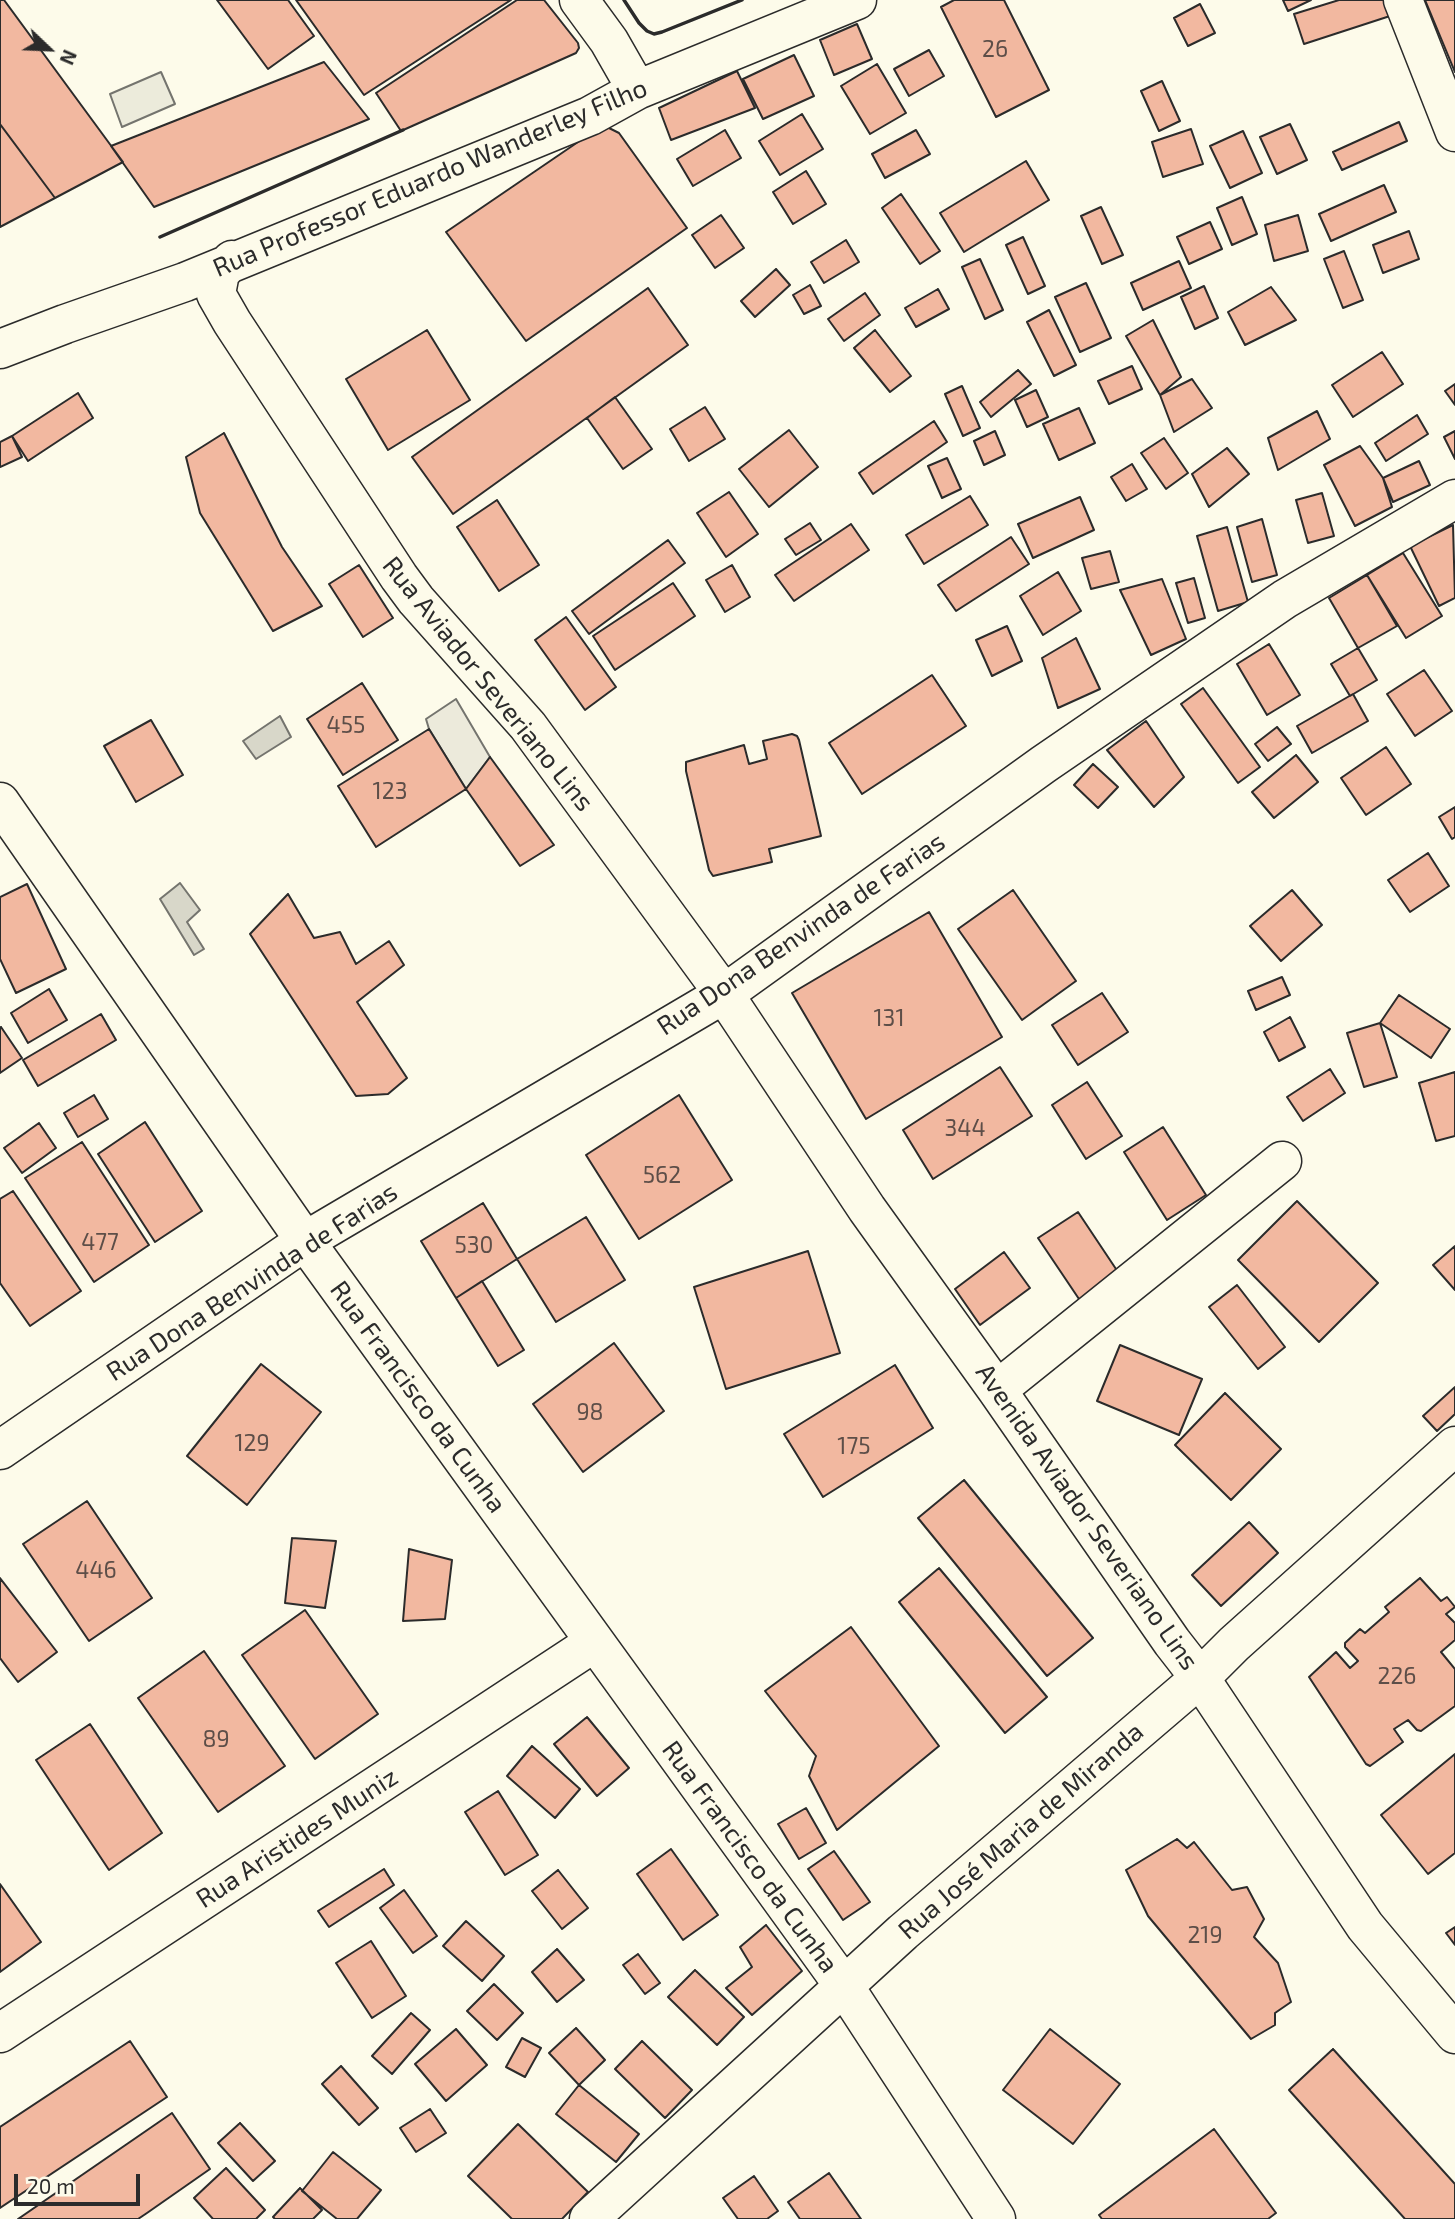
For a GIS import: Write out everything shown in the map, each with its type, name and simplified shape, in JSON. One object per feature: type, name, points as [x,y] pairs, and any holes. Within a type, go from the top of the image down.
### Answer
[{"type":"street","points":[[579,0],[609,41],[637,90]]},
{"type":"street","name":"Rua Professor Eduardo Wanderley Filho","points":[[0,349],[65,324],[211,279],[590,116],[637,90],[857,0]]},
{"type":"street","points":[[1403,0],[1455,132]]},
{"type":"street","name":"Rua Aviador Severiano Lins","points":[[211,279],[232,322],[399,577],[416,600],[528,726],[724,994]]},
{"type":"street","name":"Rua Dona Benvinda de Farias","points":[[0,1450],[306,1241],[724,994],[1044,764],[1285,599],[1455,499]]},
{"type":"street","name":"Rua Francisco da Cunha","points":[[0,802],[11,842],[306,1241],[844,1986],[996,2219]]},
{"type":"street","name":"Avenida Aviador Severiano Lins","points":[[724,994],[867,1209],[1200,1678],[1365,1926],[1455,2035]]},
{"type":"street","points":[[998,1390],[1282,1161]]},
{"type":"street","name":"Rua José Maria de Miranda","points":[[589,2219],[903,1932],[1200,1678],[1244,1635],[1455,1446]]},
{"type":"street","name":"Rua Aristides Muniz","points":[[0,2033],[595,1642]]},
{"type":"shaded area","points":[[161,72],[175,104],[122,127],[110,94]]},
{"type":"shaded area","points":[[456,699],[490,757],[466,789],[429,729],[426,719]]},
{"type":"shaded area","points":[[280,716],[291,737],[256,759],[243,741]]},
{"type":"shaded area","points":[[180,883],[200,910],[187,922],[204,949],[194,955],[160,899]]},
{"type":"building","points":[[0,0],[4,0],[123,162],[55,198],[0,124]]},
{"type":"building","points":[[217,0],[288,0],[314,36],[268,69]]},
{"type":"building","points":[[296,0],[511,0],[364,95]]},
{"type":"building","points":[[517,0],[544,0],[578,43],[576,53],[401,131],[376,93]]},
{"type":"building","points":[[954,0],[1004,0],[1049,90],[996,117],[941,7]]},
{"type":"building","points":[[1283,0],[1311,0],[1288,11]]},
{"type":"building","points":[[1339,0],[1384,0],[1390,16],[1304,44],[1294,14]]},
{"type":"building","points":[[1425,0],[1455,0],[1455,72]]},
{"type":"building","points":[[1200,4],[1215,33],[1188,46],[1174,18]]},
{"type":"building","points":[[857,24],[872,59],[834,75],[820,40]]},
{"type":"building","points":[[929,50],[944,76],[909,96],[894,69]]},
{"type":"building","points":[[794,55],[814,96],[763,119],[743,79]]},
{"type":"building","points":[[324,62],[369,119],[154,207],[111,146]]},
{"type":"building","points":[[877,64],[906,113],[870,134],[841,86]]},
{"type":"building","points":[[737,71],[755,108],[671,140],[659,108]]},
{"type":"building","points":[[1162,81],[1180,121],[1159,131],[1141,91]]},
{"type":"building","points":[[802,114],[823,149],[780,175],[759,141]]},
{"type":"building","points":[[1399,122],[1407,141],[1342,170],[1333,152]]},
{"type":"building","points":[[0,124],[55,198],[0,227]]},
{"type":"building","points":[[1290,124],[1307,160],[1277,174],[1260,137]]},
{"type":"building","points":[[600,127],[619,133],[687,228],[526,341],[446,232]]},
{"type":"building","points":[[1191,129],[1203,164],[1163,177],[1152,142]]},
{"type":"building","points":[[725,130],[741,158],[693,186],[677,159]]},
{"type":"building","points":[[916,130],[930,154],[885,178],[872,154]]},
{"type":"building","points":[[1243,131],[1262,173],[1230,188],[1210,146]]},
{"type":"building","points":[[1026,161],[1049,200],[964,252],[940,213]]},
{"type":"building","points":[[806,171],[826,204],[793,224],[773,192]]},
{"type":"building","points":[[1384,185],[1396,212],[1331,241],[1319,214]]},
{"type":"building","points":[[901,194],[940,251],[920,264],[882,208]]},
{"type":"building","points":[[1242,197],[1257,234],[1232,245],[1217,208]]},
{"type":"building","points":[[1101,207],[1123,255],[1102,264],[1081,216]]},
{"type":"building","points":[[721,215],[744,248],[715,268],[692,235]]},
{"type":"building","points":[[1298,215],[1308,251],[1274,261],[1265,225]]},
{"type":"building","points":[[1210,222],[1222,249],[1189,264],[1177,237]]},
{"type":"building","points":[[1409,231],[1419,259],[1383,273],[1373,245]]},
{"type":"building","points":[[1023,237],[1045,286],[1028,294],[1006,245]]},
{"type":"building","points":[[846,240],[859,262],[824,283],[811,262]]},
{"type":"building","points":[[1344,251],[1363,300],[1343,308],[1324,259]]},
{"type":"building","points":[[980,259],[1003,310],[985,319],[962,267]]},
{"type":"building","points":[[1179,261],[1191,288],[1143,310],[1131,283]]},
{"type":"building","points":[[776,269],[790,285],[755,317],[741,301]]},
{"type":"building","points":[[1086,283],[1111,338],[1080,352],[1055,297]]},
{"type":"building","points":[[810,285],[821,306],[804,314],[793,295]]},
{"type":"building","points":[[1204,286],[1218,318],[1195,329],[1181,297]]},
{"type":"building","points":[[1271,287],[1296,320],[1245,345],[1228,312]]},
{"type":"building","points":[[648,288],[688,345],[453,514],[412,457]]},
{"type":"building","points":[[938,289],[949,309],[916,327],[905,308]]},
{"type":"building","points":[[865,293],[880,315],[844,341],[828,319]]},
{"type":"building","points":[[1049,310],[1076,365],[1054,376],[1027,322]]},
{"type":"building","points":[[1153,320],[1181,377],[1160,395],[1126,336]]},
{"type":"building","points":[[427,330],[470,400],[388,450],[346,379]]},
{"type":"building","points":[[875,330],[911,376],[890,392],[854,348]]},
{"type":"building","points":[[1382,352],[1403,384],[1353,417],[1332,385]]},
{"type":"building","points":[[1132,366],[1142,389],[1109,404],[1098,381]]},
{"type":"building","points":[[1018,370],[1031,384],[991,417],[980,402]]},
{"type":"building","points":[[1192,379],[1212,408],[1174,432],[1160,395]]},
{"type":"building","points":[[1455,384],[1455,405],[1445,391]]},
{"type":"building","points":[[962,386],[980,428],[963,436],[945,394]]},
{"type":"building","points":[[1036,390],[1048,417],[1027,427],[1015,400]]},
{"type":"building","points":[[78,393],[93,418],[28,461],[12,436]]},
{"type":"building","points":[[615,397],[652,449],[623,469],[587,418]]},
{"type":"building","points":[[705,407],[725,439],[689,461],[670,429]]},
{"type":"building","points":[[1079,408],[1095,443],[1059,460],[1043,424]]},
{"type":"building","points":[[1317,411],[1330,439],[1278,470],[1268,438]]},
{"type":"building","points":[[1417,415],[1428,434],[1386,461],[1375,443]]},
{"type":"building","points":[[934,421],[947,442],[873,494],[859,473]]},
{"type":"building","points":[[789,430],[818,467],[769,507],[739,469]]},
{"type":"building","points":[[995,431],[1005,455],[984,465],[974,441]]},
{"type":"building","points":[[1455,431],[1455,459],[1444,437]]},
{"type":"building","points":[[224,433],[282,547],[322,606],[273,631],[200,513],[186,457]]},
{"type":"building","points":[[12,436],[22,457],[0,467],[0,442]]},
{"type":"building","points":[[1164,438],[1188,473],[1166,489],[1141,453]]},
{"type":"building","points":[[1360,446],[1383,478],[1392,507],[1355,526],[1324,465]]},
{"type":"building","points":[[1227,448],[1249,474],[1209,507],[1192,474]]},
{"type":"building","points":[[947,458],[961,489],[942,498],[928,466]]},
{"type":"building","points":[[1419,461],[1430,485],[1393,502],[1383,478]]},
{"type":"building","points":[[1132,464],[1147,489],[1126,501],[1111,477]]},
{"type":"building","points":[[729,492],[758,534],[726,557],[697,513]]},
{"type":"building","points":[[1322,493],[1334,536],[1308,543],[1296,500]]},
{"type":"building","points":[[970,496],[988,525],[924,564],[906,535]]},
{"type":"building","points":[[1080,497],[1094,530],[1033,558],[1018,524]]},
{"type":"building","points":[[497,500],[539,565],[499,591],[457,527]]},
{"type":"building","points":[[1262,519],[1277,575],[1252,582],[1237,527]]},
{"type":"building","points":[[810,523],[821,540],[796,555],[785,539]]},
{"type":"building","points":[[851,524],[869,550],[794,601],[775,575]]},
{"type":"building","points":[[1453,525],[1455,598],[1439,606],[1410,546]]},
{"type":"building","points":[[1227,527],[1248,602],[1218,611],[1197,536]]},
{"type":"building","points":[[1011,537],[1029,564],[956,611],[938,585]]},
{"type":"building","points":[[668,540],[685,563],[589,634],[572,611]]},
{"type":"building","points":[[1110,551],[1119,582],[1091,589],[1082,558]]},
{"type":"building","points":[[1403,553],[1442,616],[1406,638],[1367,575]]},
{"type":"building","points":[[359,565],[393,618],[363,637],[329,584]]},
{"type":"building","points":[[732,565],[750,597],[725,612],[706,580]]},
{"type":"building","points":[[1058,572],[1081,611],[1043,635],[1020,596]]},
{"type":"building","points":[[1367,575],[1397,626],[1358,648],[1329,598]]},
{"type":"building","points":[[1194,578],[1205,618],[1188,623],[1176,583]]},
{"type":"building","points":[[1162,579],[1186,639],[1151,655],[1120,590]]},
{"type":"building","points":[[673,583],[695,616],[615,670],[593,636]]},
{"type":"building","points":[[566,617],[616,687],[585,710],[535,640]]},
{"type":"building","points":[[1007,626],[1022,661],[992,676],[976,640]]},
{"type":"building","points":[[1076,638],[1100,689],[1058,708],[1042,658]]},
{"type":"building","points":[[1269,644],[1300,695],[1267,715],[1237,664]]},
{"type":"building","points":[[1358,648],[1377,680],[1350,696],[1331,664]]},
{"type":"building","points":[[1424,670],[1452,711],[1415,736],[1387,694]]},
{"type":"building","points":[[932,675],[966,726],[862,794],[829,743]]},
{"type":"building","points":[[362,683],[398,740],[343,775],[307,719]]},
{"type":"building","points":[[1203,688],[1260,767],[1238,783],[1181,704]]},
{"type":"building","points":[[1353,694],[1368,721],[1312,753],[1297,726]]},
{"type":"building","points":[[151,720],[183,775],[136,802],[104,746]]},
{"type":"building","points":[[1146,721],[1184,777],[1154,807],[1107,750]]},
{"type":"building","points":[[1277,727],[1291,744],[1268,761],[1255,744]]},
{"type":"building","points":[[429,729],[466,789],[376,847],[338,786]]},
{"type":"building","points":[[792,734],[799,740],[821,836],[769,849],[772,862],[713,876],[709,870],[686,762],[744,745],[749,764],[767,759],[763,741]]},
{"type":"building","points":[[1386,747],[1411,784],[1366,815],[1341,778]]},
{"type":"building","points":[[1296,755],[1318,782],[1274,818],[1252,792]]},
{"type":"building","points":[[490,757],[554,845],[520,866],[466,789]]},
{"type":"building","points":[[1093,764],[1118,787],[1098,808],[1074,785]]},
{"type":"building","points":[[1455,807],[1455,837],[1452,839],[1439,817]]},
{"type":"building","points":[[1428,853],[1449,886],[1410,912],[1388,880]]},
{"type":"building","points":[[27,884],[66,969],[16,993],[0,959],[0,897]]},
{"type":"building","points":[[1013,890],[1076,981],[1022,1020],[958,929]]},
{"type":"building","points":[[1292,890],[1322,925],[1281,961],[1250,926]]},
{"type":"building","points":[[288,894],[314,938],[340,932],[356,964],[389,941],[404,965],[357,1002],[407,1078],[388,1094],[356,1096],[250,934]]},
{"type":"building","points":[[929,912],[1002,1037],[866,1119],[792,993]]},
{"type":"building","points":[[1282,977],[1290,995],[1256,1010],[1248,991]]},
{"type":"building","points":[[49,989],[67,1020],[28,1043],[11,1013]]},
{"type":"building","points":[[1102,993],[1128,1032],[1078,1065],[1052,1025]]},
{"type":"building","points":[[1399,995],[1450,1029],[1431,1058],[1380,1023]]},
{"type":"building","points":[[101,1014],[116,1040],[38,1086],[23,1060]]},
{"type":"building","points":[[1290,1017],[1305,1047],[1279,1061],[1264,1032]]},
{"type":"building","points":[[1380,1023],[1397,1077],[1364,1087],[1347,1033]]},
{"type":"building","points":[[0,1028],[22,1058],[0,1073]]},
{"type":"building","points":[[1000,1067],[1032,1116],[933,1179],[903,1130]]},
{"type":"building","points":[[1330,1069],[1345,1093],[1303,1121],[1287,1097]]},
{"type":"building","points":[[1455,1072],[1455,1136],[1436,1141],[1419,1083]]},
{"type":"building","points":[[1087,1082],[1122,1136],[1086,1159],[1052,1105]]},
{"type":"building","points":[[94,1095],[108,1119],[78,1137],[64,1113]]},
{"type":"building","points":[[679,1095],[732,1180],[639,1239],[586,1155]]},
{"type":"building","points":[[145,1122],[202,1211],[155,1242],[98,1154]]},
{"type":"building","points":[[39,1123],[56,1148],[22,1173],[4,1148]]},
{"type":"building","points":[[1163,1127],[1206,1195],[1167,1220],[1124,1152]]},
{"type":"building","points":[[82,1142],[149,1245],[94,1282],[25,1178]]},
{"type":"building","points":[[13,1191],[81,1291],[30,1326],[0,1283],[0,1199]]},
{"type":"building","points":[[1297,1201],[1378,1283],[1319,1342],[1238,1260]]},
{"type":"building","points":[[483,1203],[517,1259],[456,1298],[421,1241]]},
{"type":"building","points":[[1078,1212],[1120,1275],[1081,1302],[1038,1238]]},
{"type":"building","points":[[586,1217],[625,1280],[556,1322],[517,1259]]},
{"type":"building","points":[[1455,1246],[1455,1290],[1433,1265]]},
{"type":"building","points":[[808,1251],[840,1353],[726,1389],[694,1287]]},
{"type":"building","points":[[1004,1252],[1030,1288],[980,1325],[955,1289]]},
{"type":"building","points":[[482,1281],[524,1350],[498,1366],[456,1298]]},
{"type":"building","points":[[1237,1285],[1285,1347],[1258,1369],[1209,1307]]},
{"type":"building","points":[[614,1343],[664,1411],[583,1472],[533,1404]]},
{"type":"building","points":[[1120,1345],[1202,1379],[1179,1435],[1097,1401]]},
{"type":"building","points":[[261,1364],[321,1412],[247,1505],[187,1456]]},
{"type":"building","points":[[895,1365],[933,1428],[823,1497],[784,1434]]},
{"type":"building","points":[[1455,1387],[1455,1414],[1437,1431],[1423,1416]]},
{"type":"building","points":[[1225,1393],[1281,1449],[1231,1500],[1175,1445]]},
{"type":"building","points":[[964,1480],[1093,1638],[1047,1676],[918,1518]]},
{"type":"building","points":[[87,1501],[152,1598],[89,1641],[23,1544]]},
{"type":"building","points":[[1249,1522],[1278,1553],[1221,1606],[1192,1575]]},
{"type":"building","points":[[292,1538],[336,1541],[325,1608],[285,1603]]},
{"type":"building","points":[[409,1549],[452,1560],[445,1619],[403,1621]]},
{"type":"building","points":[[939,1568],[1047,1697],[1005,1733],[899,1602]]},
{"type":"building","points":[[0,1578],[57,1652],[18,1682],[0,1658]]},
{"type":"building","points":[[1420,1578],[1441,1601],[1447,1597],[1455,1607],[1446,1614],[1455,1623],[1455,1640],[1441,1652],[1455,1669],[1455,1706],[1421,1731],[1408,1720],[1394,1729],[1403,1742],[1370,1766],[1366,1764],[1309,1677],[1336,1652],[1350,1668],[1358,1661],[1345,1647],[1345,1643],[1360,1629],[1365,1633],[1389,1612],[1385,1607]]},
{"type":"building","points":[[305,1610],[378,1714],[315,1759],[242,1655]]},
{"type":"building","points":[[851,1627],[939,1746],[837,1830],[809,1776],[816,1756],[765,1691]]},
{"type":"building","points":[[204,1651],[285,1766],[218,1812],[138,1698]]},
{"type":"building","points":[[587,1717],[629,1768],[597,1796],[554,1744]]},
{"type":"building","points":[[90,1724],[162,1833],[109,1870],[36,1760]]},
{"type":"building","points":[[532,1746],[580,1789],[555,1818],[507,1776]]},
{"type":"building","points":[[1455,1754],[1455,1853],[1428,1874],[1381,1815]]},
{"type":"building","points":[[498,1791],[538,1855],[505,1875],[465,1812]]},
{"type":"building","points":[[806,1808],[826,1843],[799,1859],[778,1824]]},
{"type":"building","points":[[1177,1839],[1187,1848],[1194,1842],[1232,1890],[1247,1887],[1264,1919],[1254,1937],[1278,1963],[1291,2002],[1275,2013],[1275,2025],[1251,2039],[1148,1916],[1126,1870]]},
{"type":"building","points":[[671,1849],[718,1915],[683,1940],[637,1874]]},
{"type":"building","points":[[834,1851],[870,1902],[843,1920],[808,1869]]},
{"type":"building","points":[[384,1869],[394,1885],[329,1927],[318,1911]]},
{"type":"building","points":[[558,1870],[588,1908],[562,1929],[532,1891]]},
{"type":"building","points":[[0,1884],[41,1942],[0,1972]]},
{"type":"building","points":[[404,1890],[437,1936],[413,1953],[380,1908]]},
{"type":"building","points":[[466,1921],[504,1956],[482,1981],[443,1946]]},
{"type":"building","points":[[766,1925],[802,1971],[752,2015],[726,1988],[752,1967],[740,1947]]},
{"type":"building","points":[[1455,1927],[1455,1945],[1446,1933]]},
{"type":"building","points":[[371,1941],[406,1996],[372,2018],[336,1963]]},
{"type":"building","points":[[557,1949],[584,1980],[557,2002],[532,1972]]},
{"type":"building","points":[[638,1954],[660,1983],[645,1994],[623,1965]]},
{"type":"building","points":[[695,1970],[744,2017],[717,2045],[668,1997]]},
{"type":"building","points":[[494,1984],[523,2013],[497,2040],[467,2011]]},
{"type":"building","points":[[411,2013],[430,2030],[392,2074],[372,2056]]},
{"type":"building","points":[[576,2028],[605,2060],[579,2085],[549,2053]]},
{"type":"building","points":[[456,2029],[487,2065],[446,2101],[415,2064]]},
{"type":"building","points":[[1050,2029],[1120,2084],[1073,2144],[1003,2090]]},
{"type":"building","points":[[522,2038],[541,2048],[525,2077],[506,2067]]},
{"type":"building","points":[[130,2041],[167,2097],[0,2208],[0,2127]]},
{"type":"building","points":[[642,2041],[692,2090],[665,2118],[615,2069]]},
{"type":"building","points":[[1333,2049],[1455,2184],[1455,2219],[1405,2219],[1289,2090]]},
{"type":"building","points":[[341,2066],[378,2108],[359,2125],[322,2084]]},
{"type":"building","points":[[579,2085],[639,2134],[616,2162],[556,2114]]},
{"type":"building","points":[[430,2109],[446,2133],[416,2152],[400,2128]]},
{"type":"building","points":[[172,2113],[210,2169],[147,2213],[138,2219],[18,2219]]},
{"type":"building","points":[[240,2123],[275,2161],[253,2181],[218,2143]]},
{"type":"building","points":[[518,2124],[588,2192],[562,2219],[512,2219],[468,2176]]},
{"type":"building","points":[[1214,2129],[1276,2213],[1268,2219],[1102,2219],[1099,2215]]},
{"type":"building","points":[[333,2152],[381,2190],[357,2219],[337,2219],[302,2191]]},
{"type":"building","points":[[226,2168],[265,2210],[256,2219],[213,2219],[194,2198]]},
{"type":"building","points":[[829,2173],[861,2219],[800,2219],[788,2202]]},
{"type":"building","points":[[754,2176],[778,2211],[767,2219],[738,2219],[723,2198]]},
{"type":"building","points":[[300,2188],[322,2210],[313,2219],[275,2219],[273,2217]]},
{"type":"wall","points":[[624,0],[639,23],[654,34],[742,0]]},
{"type":"wall","points":[[160,237],[403,130]]}]
